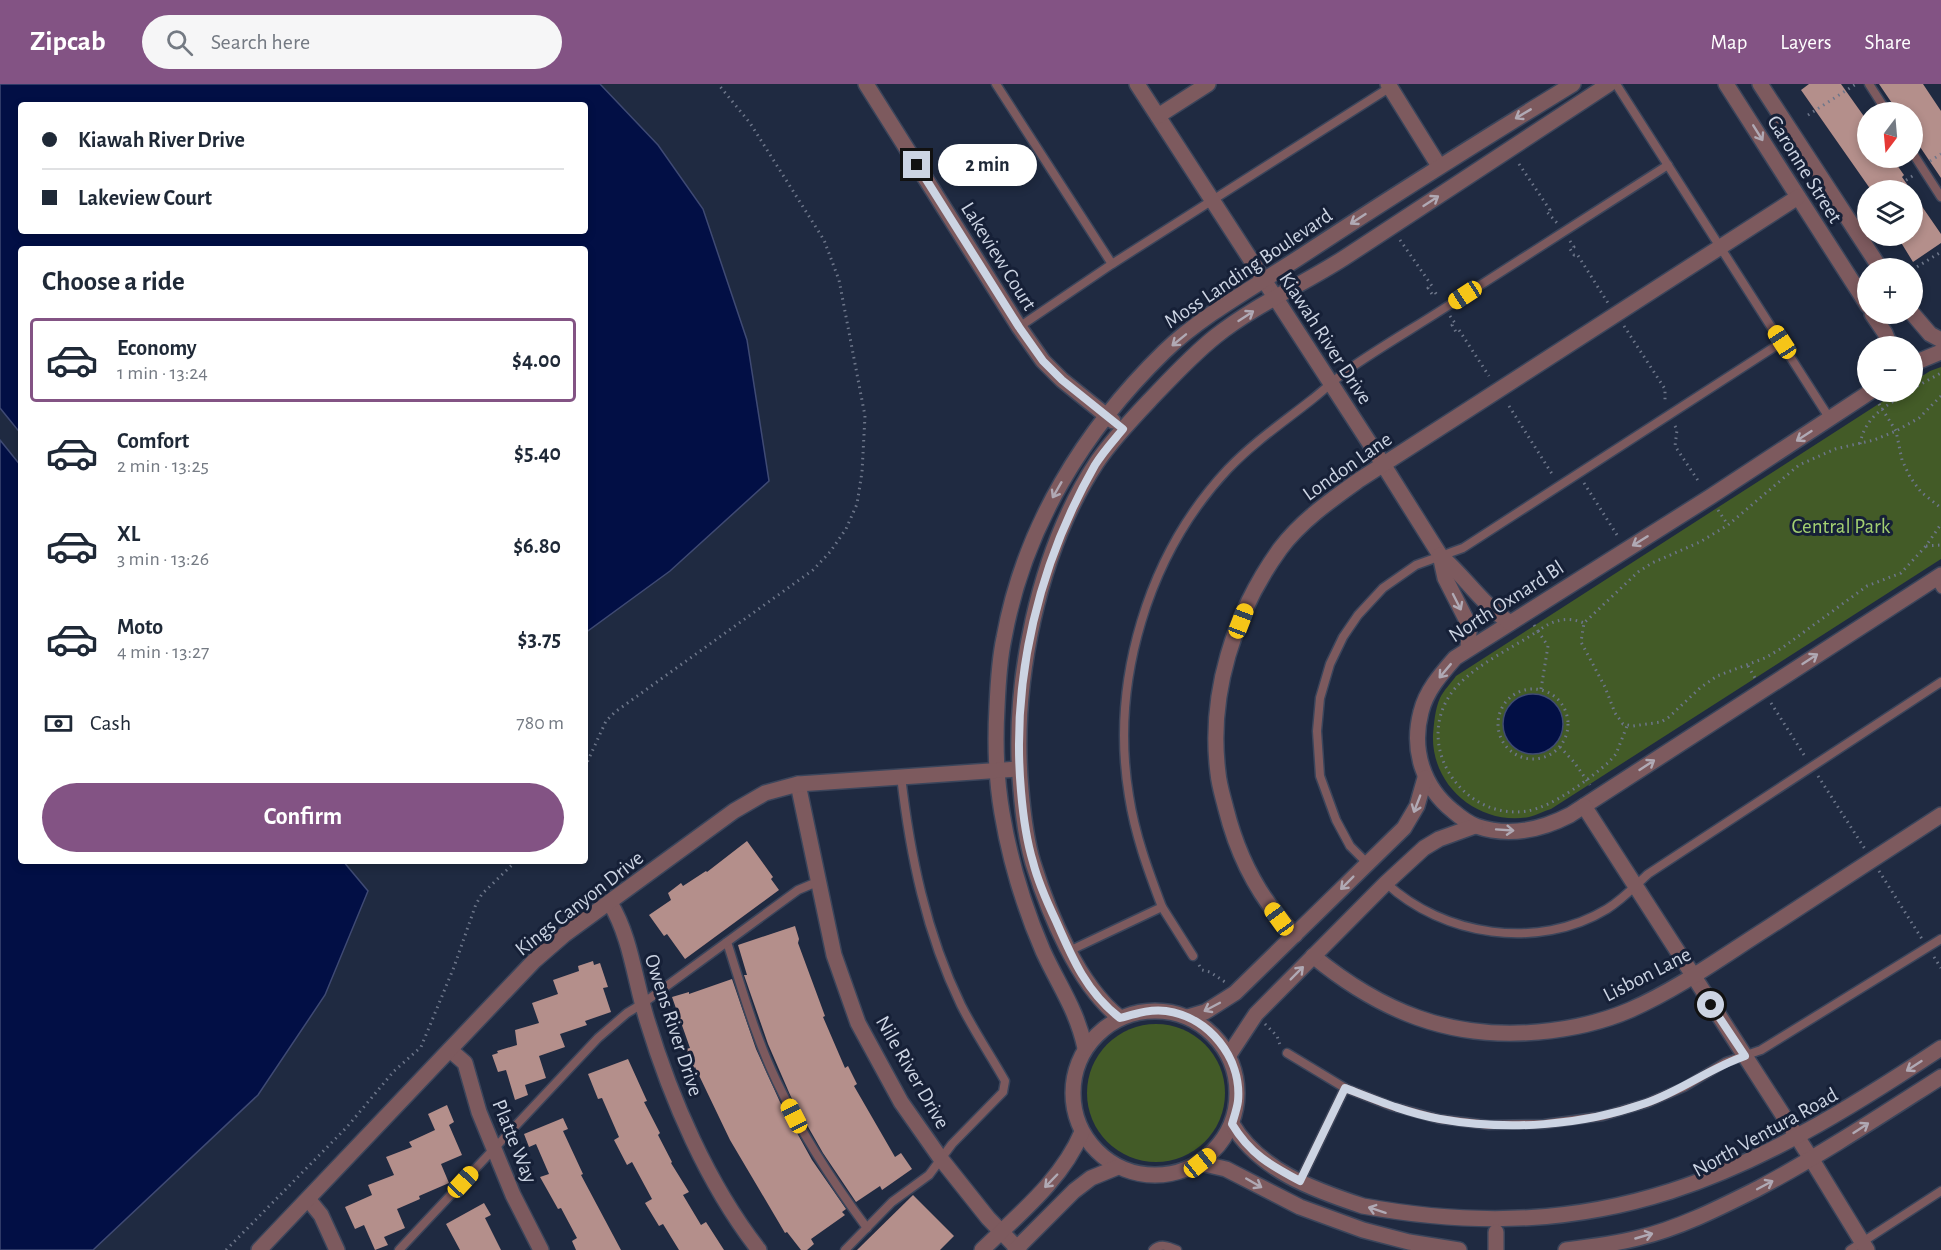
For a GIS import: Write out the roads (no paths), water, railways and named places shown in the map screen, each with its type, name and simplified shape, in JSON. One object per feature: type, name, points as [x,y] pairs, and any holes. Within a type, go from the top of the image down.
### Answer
[{"type":"street","name":"Lakeview Court","points":[[866,84],[1019,327],[1043,361],[1062,380],[1123,429]]},
{"type":"street","name":"Kiawah River Drive","points":[[1137,84],[1440,555],[1458,570],[1491,610],[1510,623]]},
{"type":"street","points":[[1158,116],[1208,84]]},
{"type":"street","name":"Moss Landing Boulevard","points":[[1085,1048],[1077,1017],[1044,953],[1026,909],[1014,869],[996,770],[999,679],[1004,638],[1016,587],[1035,536],[1053,497],[1076,457],[1106,416],[1166,350],[1242,294],[1439,165],[1573,84]]},
{"type":"street","name":"Moss Landing Boulevard","points":[[1120,1018],[1103,1005],[1089,987],[1069,951],[1032,862],[1024,822],[1019,769],[1019,733],[1027,643],[1040,593],[1068,515],[1097,462],[1123,429],[1184,364],[1217,335],[1251,312],[1323,272],[1609,84]]},
{"type":"street","name":"Garonne Street","points":[[1726,84],[1857,289]]},
{"type":"street","name":"Garonne Street","points":[[1760,84],[1873,258]]},
{"type":"street","points":[[1391,85],[1439,165]]},
{"type":"street","name":"London Lane","points":[[1295,935],[1279,919],[1258,890],[1233,838],[1218,775],[1215,736],[1218,694],[1228,655],[1247,604],[1281,549],[1318,510],[1384,465],[1798,197]]},
{"type":"street","points":[[1921,324],[1930,334],[1941,340]]},
{"type":"street","points":[[1923,359],[1941,351]]},
{"type":"street","name":"North Oxnard Bl","points":[[1859,402],[1455,658],[1429,692],[1421,711],[1417,735],[1418,754],[1425,778],[1449,808],[1475,826],[1516,831],[1539,828],[1556,822],[1939,581]]},
{"type":"street","name":"Kiawah River Drive","points":[[1440,555],[1445,578],[1467,621],[1468,649]]},
{"type":"street","name":"Kings Canyon Drive","points":[[259,1250],[534,961],[564,935],[734,811],[765,793],[798,784],[1019,769]]},
{"type":"street","points":[[1188,1017],[1205,1012],[1235,993],[1409,822],[1417,806],[1425,778]]},
{"type":"street","name":"Nile River Drive","points":[[798,784],[834,955],[858,1023],[901,1102],[941,1159],[1017,1249]]},
{"type":"street","points":[[1584,806],[1812,1160],[1860,1248]]},
{"type":"street","name":"Lisbon Lane","points":[[1313,956],[1366,995],[1428,1022],[1471,1032],[1512,1034],[1576,1028],[1630,1010],[1693,976],[1941,815]]},
{"type":"street","points":[[1229,1055],[1256,1014],[1386,883],[1424,848],[1439,839],[1475,826]]},
{"type":"street","name":"Owens River Drive","points":[[610,903],[620,920],[661,1066],[682,1116],[712,1177],[759,1250]]},
{"type":"street","points":[[1142,1011],[1165,1011],[1188,1017],[1206,1028],[1229,1055],[1236,1078],[1238,1101],[1232,1124],[1224,1139],[1200,1163],[1174,1174],[1145,1175],[1118,1167],[1103,1157],[1082,1132],[1074,1112],[1072,1090],[1076,1068],[1085,1048],[1100,1031],[1120,1018],[1142,1011]]},
{"type":"street","name":"North Ventura Road","points":[[1600,1224],[1648,1212],[1731,1179],[1798,1141],[1941,1048]]},
{"type":"street","name":"Platte Way","points":[[450,1050],[465,1063],[479,1112],[513,1195],[541,1250]]},
{"type":"street","name":"North Ventura Road","points":[[1566,1250],[1595,1247],[1640,1237],[1688,1221],[1735,1200],[1812,1160],[1941,1077]]},
{"type":"street","points":[[1232,1124],[1246,1145],[1262,1160],[1336,1197],[1397,1217],[1496,1232],[1556,1230]]},
{"type":"street","points":[[982,1250],[1061,1170],[1073,1153],[1082,1132]]},
{"type":"street","points":[[1200,1163],[1226,1169],[1300,1208],[1363,1230],[1409,1242],[1459,1250]]},
{"type":"street","points":[[1017,1249],[1074,1191],[1091,1178],[1118,1167]]},
{"type":"street","points":[[308,1199],[321,1215],[337,1250]]},
{"type":"street","points":[[1496,1232],[1496,1250]]},
{"type":"lane","points":[[996,84],[1112,264]]},
{"type":"lane","points":[[1616,84],[1830,419]]},
{"type":"lane","points":[[1869,84],[1881,102]]},
{"type":"lane","points":[[1019,327],[1112,264],[1391,85]]},
{"type":"lane","points":[[1193,956],[1162,907],[1139,847],[1129,795],[1124,746],[1125,708],[1132,656],[1149,600],[1172,548],[1198,507],[1228,469],[1268,433],[1349,369],[1668,165]]},
{"type":"lane","points":[[1922,168],[1941,197]]},
{"type":"lane","points":[[1367,863],[1350,846],[1336,820],[1320,776],[1317,731],[1320,698],[1330,664],[1343,637],[1358,615],[1383,588],[1416,565],[1462,548],[1782,342]]},
{"type":"lane","points":[[1386,883],[1403,899],[1439,918],[1489,932],[1546,931],[1576,923],[1604,911],[1622,899],[1648,874],[1941,682]]},
{"type":"lane","points":[[845,1250],[892,1202],[929,1175],[952,1144],[1003,1092],[1005,1080],[961,1005],[936,945],[919,889],[908,836],[901,776]]},
{"type":"lane","points":[[399,1250],[598,1038],[627,1013],[798,890],[818,882]]},
{"type":"lane","points":[[1069,951],[1162,907]]},
{"type":"lane","points":[[1287,1053],[1345,1088],[1391,1106],[1439,1119],[1489,1125],[1544,1124],[1603,1116],[1647,1103],[1684,1087],[1726,1062],[1761,1050],[1941,939]]},
{"type":"lane","points":[[727,942],[756,1033],[776,1080],[810,1144],[834,1183],[867,1228]]},
{"type":"lane","points":[[1300,1181],[1345,1088]]},
{"type":"lane","points":[[1860,1248],[1941,1191]]},
{"type":"lane","points":[[1153,1250],[1164,1245],[1177,1250]]},
{"type":"park label","name":"Central Park","points":[[1841,526]]}]
